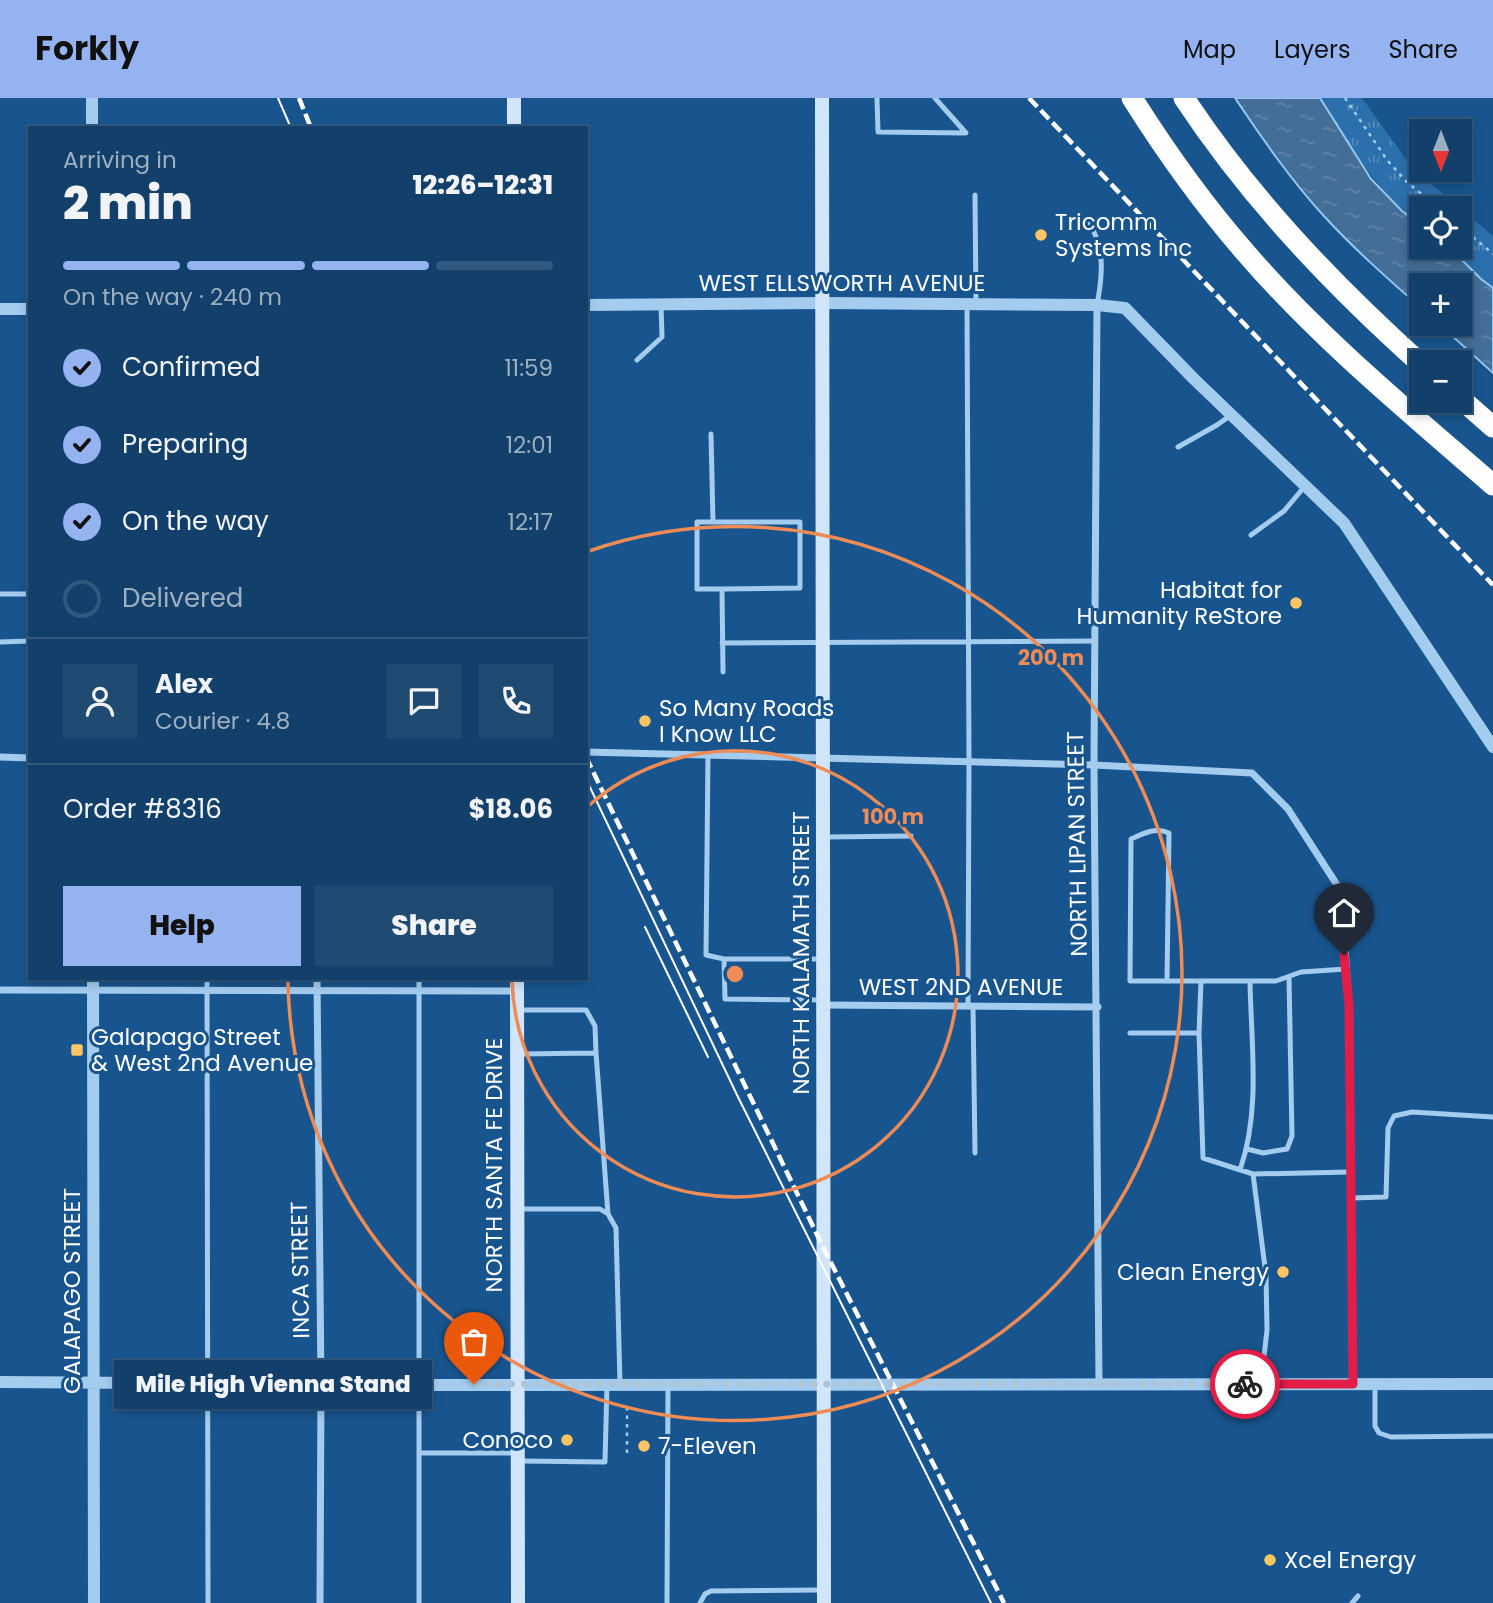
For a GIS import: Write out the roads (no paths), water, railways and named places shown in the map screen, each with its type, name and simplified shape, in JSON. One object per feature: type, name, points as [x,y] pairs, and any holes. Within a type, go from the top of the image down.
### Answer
[{"type":"highway","points":[[1132,98],[1178,167],[1218,219],[1296,306],[1347,356],[1493,485]]},
{"type":"highway","points":[[1184,98],[1214,143],[1262,204],[1348,296],[1409,353]]},
{"type":"highway","points":[[1472,409],[1493,427]]},
{"type":"main road","points":[[514,98],[514,126]]},
{"type":"main road","name":"NORTH KALAMATH STREET","points":[[822,98],[824,1596]]},
{"type":"main road","name":"NORTH SANTA FE DRIVE","points":[[517,984],[518,1603]]},
{"type":"street","points":[[92,98],[92,126]]},
{"type":"street","name":"WEST ELLSWORTH AVENUE","points":[[588,305],[972,304],[1097,305],[1125,309],[1344,523],[1493,747]]},
{"type":"street","name":"NORTH LIPAN STREET","points":[[1097,305],[1094,765],[1099,1384]]},
{"type":"street","points":[[0,309],[28,309]]},
{"type":"street","points":[[588,752],[969,761],[1252,773],[1288,809],[1341,891],[1349,1005],[1353,1384]]},
{"type":"street","points":[[0,757],[28,758]]},
{"type":"street","name":"INCA STREET","points":[[317,980],[320,1603]]},
{"type":"street","points":[[0,990],[93,984],[207,989],[419,990],[517,984]]},
{"type":"street","name":"GALAPAGO STREET","points":[[93,984],[94,1603]]},
{"type":"street","name":"WEST 2ND AVENUE","points":[[824,1003],[1098,1007]]},
{"type":"street","points":[[0,1382],[419,1385],[1493,1384]]},
{"type":"lane","points":[[877,98],[878,132],[966,133],[934,98]]},
{"type":"lane","points":[[975,195],[969,640],[970,1006],[975,1153]]},
{"type":"lane","points":[[1088,220],[1099,239],[1102,277],[1097,305]]},
{"type":"lane","points":[[637,360],[662,337],[661,304]]},
{"type":"lane","points":[[1178,447],[1231,415]]},
{"type":"lane","points":[[711,434],[713,522]]},
{"type":"lane","points":[[1251,535],[1284,510],[1305,485]]},
{"type":"lane","points":[[697,522],[800,522],[800,588],[722,589],[696,589],[697,522]]},
{"type":"lane","points":[[722,589],[723,672]]},
{"type":"lane","points":[[0,594],[28,594]]},
{"type":"lane","points":[[722,643],[1095,641]]},
{"type":"lane","points":[[0,642],[28,642]]},
{"type":"lane","points":[[708,754],[706,955],[724,959],[824,959]]},
{"type":"lane","points":[[1167,981],[1170,833],[1160,829],[1131,839],[1130,981],[1167,981],[1201,981],[1250,981],[1276,981],[1301,972],[1346,970]]},
{"type":"lane","points":[[823,836],[911,836]]},
{"type":"lane","points":[[724,959],[724,999],[824,1003]]},
{"type":"lane","points":[[1247,1149],[1263,1153],[1287,1149],[1292,1136],[1289,977]]},
{"type":"lane","points":[[207,980],[208,1603]]},
{"type":"lane","points":[[419,980],[419,1603]]},
{"type":"lane","points":[[1201,981],[1199,1033],[1203,1158],[1253,1174],[1351,1172]]},
{"type":"lane","points":[[1240,1170],[1247,1149],[1254,1095],[1250,981]]},
{"type":"lane","points":[[419,1453],[605,1462],[613,1384],[616,1228],[608,1214],[596,1026],[586,1010],[517,1010]]},
{"type":"lane","points":[[1130,1033],[1199,1033]]},
{"type":"lane","points":[[517,1054],[596,1053]]},
{"type":"lane","points":[[1351,1198],[1386,1197],[1388,1128],[1394,1116],[1412,1112],[1493,1117]]},
{"type":"lane","points":[[1253,1174],[1266,1275],[1267,1330],[1261,1384]]},
{"type":"lane","points":[[517,1209],[600,1209],[608,1214]]},
{"type":"lane","points":[[667,1603],[668,1384]]},
{"type":"lane","points":[[1375,1384],[1375,1426],[1379,1433],[1391,1437],[1493,1436]]},
{"type":"lane","points":[[700,1603],[705,1594],[711,1591],[824,1596]]},
{"type":"lane","points":[[1352,1603],[1358,1595]]},
{"type":"water","points":[[1235,98],[1320,98],[1371,179],[1409,216],[1409,259],[1461,259],[1493,288],[1493,373],[1472,354],[1472,350],[1468,350],[1452,336],[1472,336],[1472,273],[1409,273],[1409,297],[1323,215],[1266,143]]},
{"type":"tram line","points":[[278,98],[290,126]]},
{"type":"tram line","points":[[588,783],[738,1097],[991,1603]]},
{"type":"tram line","points":[[645,927],[708,1057]]},
{"type":"railway","points":[[299,98],[310,126]]},
{"type":"railway","points":[[1029,98],[1493,585]]},
{"type":"railway","points":[[588,761],[824,1249],[1004,1603]]},
{"type":"place","name":"Tricomm Systems Inc","points":[[1041,235]]},
{"type":"place","name":"Habitat for Humanity ReStore","points":[[1296,603]]},
{"type":"place","name":"So Many Roads I Know LLC","points":[[645,721]]},
{"type":"place","name":"Galapago Street & West 2nd Avenue","points":[[77,1050]]},
{"type":"place","name":"Clean Energy","points":[[1283,1272]]},
{"type":"place","name":"Mile High Vienna Stand","points":[[474,1384]]},
{"type":"place","name":"Conoco","points":[[567,1440]]},
{"type":"place","name":"7-Eleven","points":[[644,1446]]},
{"type":"place","name":"Xcel Energy","points":[[1270,1560]]}]
